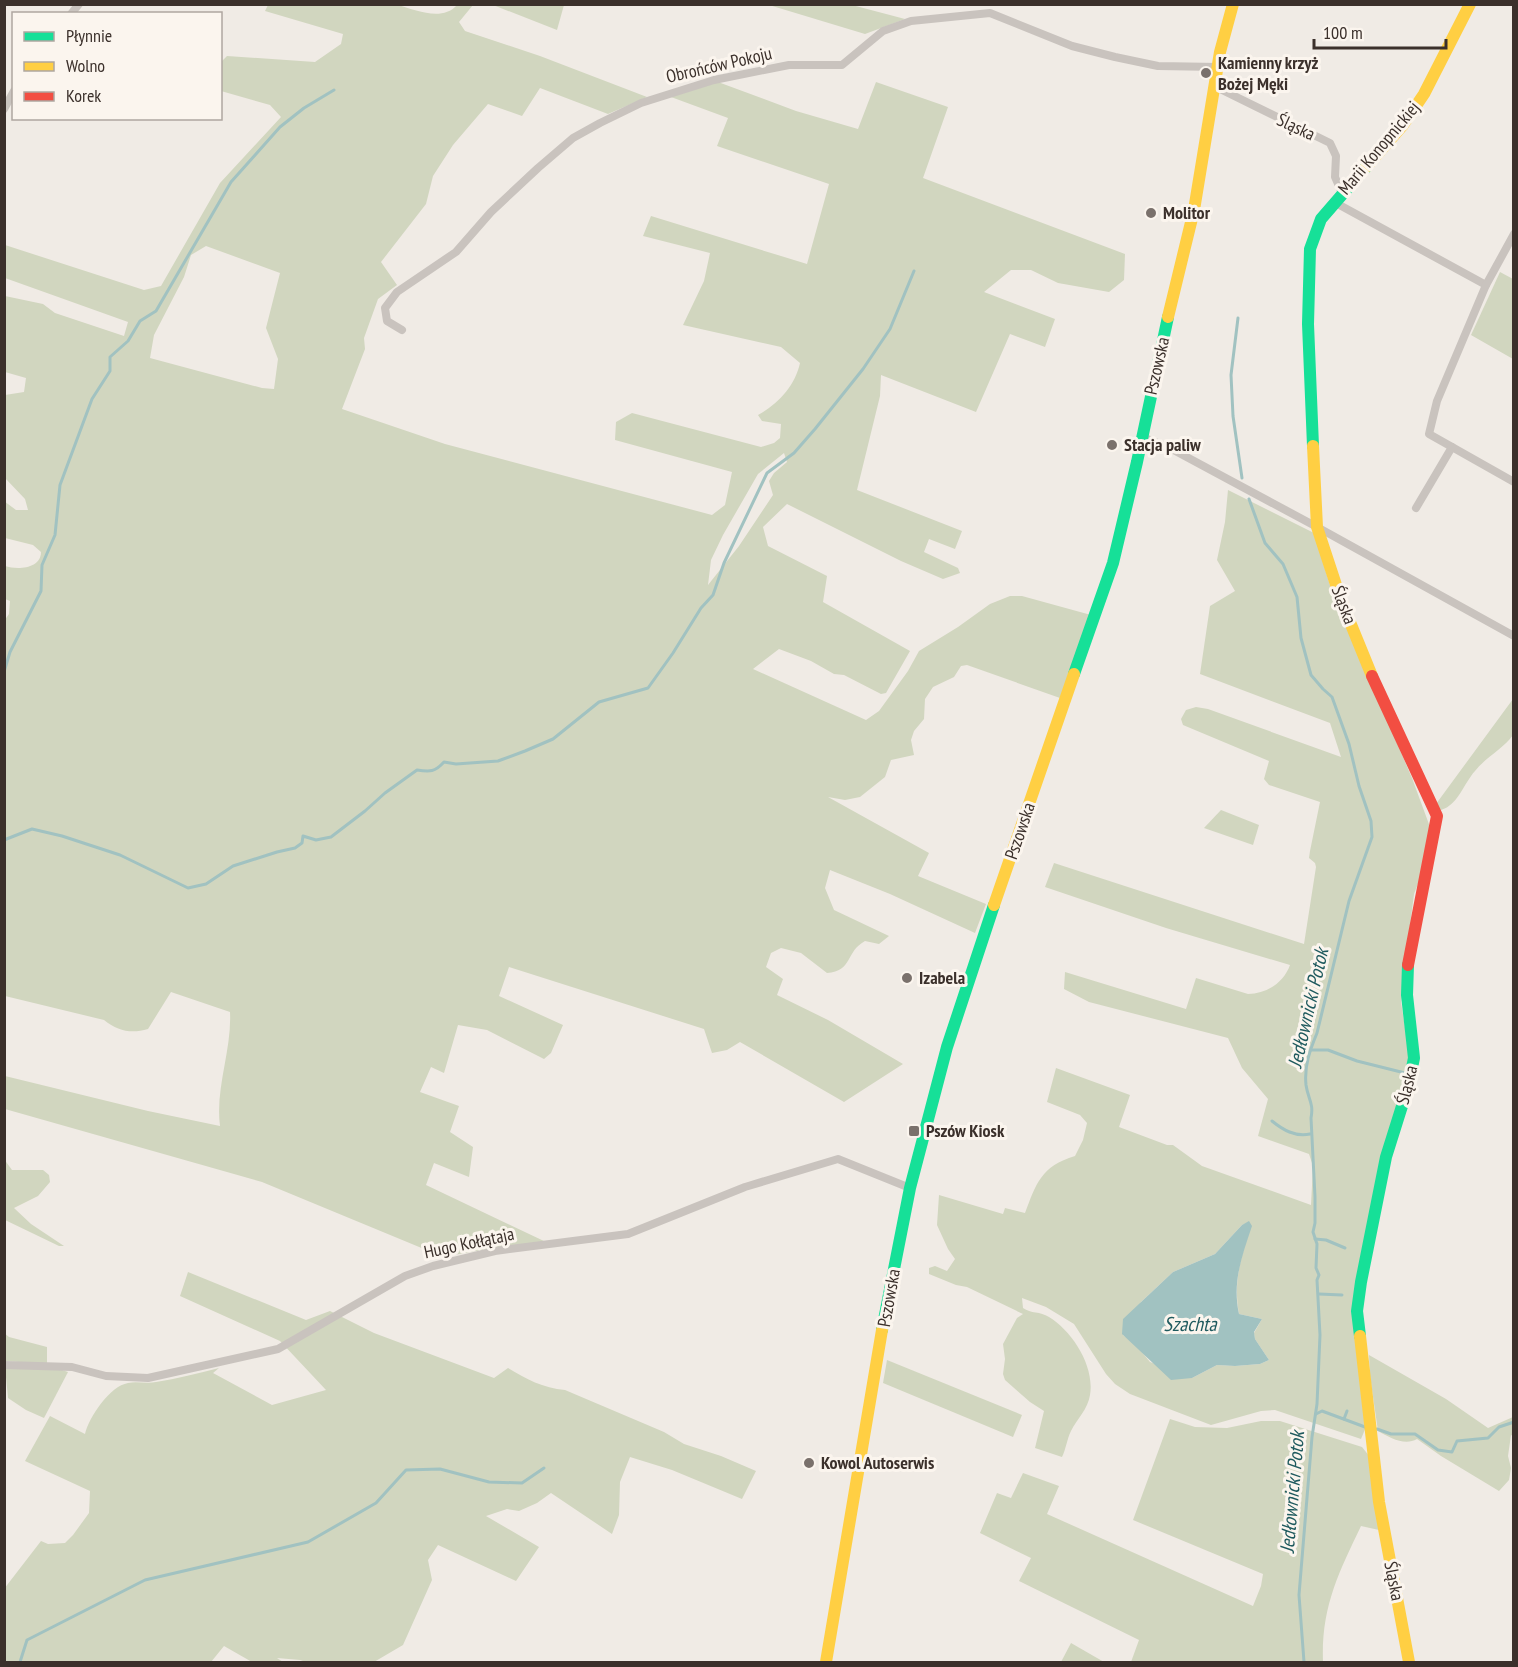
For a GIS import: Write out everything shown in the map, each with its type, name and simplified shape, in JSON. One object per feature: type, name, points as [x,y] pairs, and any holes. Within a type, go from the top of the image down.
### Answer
[{"type":"street","name":"Pszowska","points":[[826,1662],[866,1421],[910,1188],[947,1047],[1113,563],[1177,273],[1194,210],[1220,52],[1233,4]]},
{"type":"street","name":"Marii Konopnickiej","points":[[1470,4],[1424,94],[1403,125],[1338,198],[1486,285]]},
{"type":"street","name":"Obrońców Pokoju","points":[[402,330],[387,321],[385,308],[397,292],[456,252],[492,212],[573,138],[641,103],[696,84],[789,65],[842,65],[883,32],[911,21],[992,9],[1072,46],[1158,66],[1218,67]]},
{"type":"street","name":"Śląska","points":[[1216,87],[1330,143],[1336,156],[1335,177],[1338,198],[1321,219],[1310,249],[1308,324],[1317,527],[1350,621],[1380,694],[1437,816],[1408,961],[1407,995],[1414,1058],[1408,1087],[1386,1157],[1357,1311],[1379,1502],[1409,1662]]},
{"type":"street","points":[[4,109],[12,95]]},
{"type":"street","points":[[1512,479],[1429,434],[1437,401],[1486,285],[1514,234]]},
{"type":"street","points":[[1142,437],[1168,447],[1514,636]]},
{"type":"street","points":[[1416,508],[1452,447]]},
{"type":"street","name":"Hugo Kołłątaja","points":[[4,1365],[72,1367],[106,1376],[148,1378],[278,1349],[405,1276],[433,1266],[495,1251],[628,1234],[746,1187],[838,1159],[910,1188]]},
{"type":"green space","points":[[268,5],[398,5],[436,14],[451,10],[457,5],[473,5],[459,22],[465,31],[540,56],[647,97],[608,114],[540,88],[522,116],[488,104],[453,145],[433,176],[426,204],[381,262],[397,285],[378,299],[364,338],[365,349],[342,409],[445,444],[712,515],[725,505],[732,472],[615,440],[616,422],[632,413],[761,447],[774,443],[780,438],[781,424],[762,421],[758,415],[785,394],[800,363],[781,347],[683,325],[704,281],[710,253],[643,236],[651,216],[807,264],[829,184],[717,146],[728,118],[671,97],[718,82],[796,111],[858,129],[876,82],[948,107],[923,178],[1125,254],[1124,280],[1109,292],[1058,283],[1031,270],[1011,270],[984,292],[1055,319],[1045,347],[1010,334],[976,412],[881,375],[880,396],[857,490],[962,531],[955,549],[929,539],[924,552],[958,568],[960,573],[943,579],[901,561],[787,504],[763,527],[768,546],[827,576],[823,602],[910,651],[886,693],[881,694],[844,675],[834,674],[811,661],[779,649],[753,669],[866,720],[879,711],[908,671],[919,651],[990,604],[1010,596],[1022,596],[1091,615],[1060,698],[967,665],[961,666],[954,677],[933,687],[925,699],[924,719],[914,731],[911,740],[914,755],[891,760],[885,777],[860,797],[845,800],[828,797],[929,853],[918,876],[986,904],[975,933],[890,894],[830,870],[825,888],[834,910],[889,936],[879,944],[865,941],[859,945],[845,965],[835,972],[827,973],[801,953],[781,948],[771,953],[766,967],[783,979],[777,995],[828,1020],[903,1064],[844,1102],[740,1042],[727,1050],[712,1053],[704,1029],[509,967],[499,996],[563,1025],[551,1053],[544,1059],[487,1030],[458,1025],[444,1073],[431,1067],[420,1092],[459,1106],[450,1132],[473,1147],[469,1177],[434,1163],[426,1185],[546,1242],[498,1247],[437,1258],[424,1249],[262,1182],[5,1109],[5,1076],[220,1126],[220,1098],[229,1040],[230,1012],[171,992],[148,1029],[130,1031],[114,1027],[104,1020],[5,996],[4,621],[9,614],[10,601],[5,599],[5,566],[28,567],[37,562],[41,552],[33,545],[5,538],[4,501],[16,510],[28,510],[25,499],[5,478],[5,395],[24,392],[26,378],[5,372],[5,296],[43,304],[55,313],[124,336],[128,322],[5,278],[5,245],[144,290],[161,286],[220,183],[281,117],[270,105],[222,91],[222,61],[227,56],[315,62],[341,44],[343,34],[265,11]],"holes":[[[206,246],[280,273],[266,328],[278,359],[274,389],[262,388],[150,358],[154,335],[184,277],[191,255]],[[784,453],[787,462],[774,473],[769,481],[773,495],[739,546],[708,585],[711,560],[758,474]]]},
{"type":"green space","points":[[493,5],[564,5],[557,30]]},
{"type":"green space","points":[[769,5],[852,5],[905,19],[865,34]]},
{"type":"green space","points":[[1500,272],[1513,279],[1513,359],[1471,335]]},
{"type":"green space","points":[[1228,490],[1314,533],[1333,595],[1412,778],[1430,827],[1421,876],[1414,894],[1401,1002],[1409,1053],[1408,1069],[1354,1305],[1366,1427],[1361,1439],[1275,1410],[1261,1411],[1211,1425],[1130,1394],[1115,1384],[1074,1324],[1046,1307],[1022,1298],[1023,1308],[1046,1315],[1066,1331],[1080,1350],[1089,1373],[1091,1384],[1089,1400],[1071,1431],[1062,1457],[1035,1448],[1044,1411],[1005,1380],[1003,1374],[1005,1359],[1003,1344],[1017,1318],[1023,1314],[967,1287],[929,1274],[929,1268],[935,1266],[947,1271],[955,1259],[937,1225],[939,1195],[1003,1214],[1005,1208],[1025,1213],[1041,1177],[1054,1165],[1075,1156],[1083,1140],[1087,1123],[1080,1115],[1047,1102],[1056,1068],[1130,1095],[1119,1127],[1167,1145],[1173,1145],[1202,1166],[1311,1205],[1313,1166],[1309,1154],[1258,1136],[1268,1099],[1242,1068],[1228,1038],[1089,1002],[1064,989],[1065,972],[1186,1009],[1196,978],[1248,994],[1262,992],[1274,986],[1284,977],[1290,965],[1166,928],[1045,887],[1054,863],[1304,944],[1316,867],[1309,858],[1320,802],[1269,785],[1264,779],[1269,761],[1183,725],[1181,719],[1186,710],[1196,707],[1208,709],[1341,757],[1330,723],[1200,674],[1210,606],[1235,591],[1217,560],[1225,522]],"holes":[[[1249,1222],[1251,1226],[1241,1259],[1237,1302],[1239,1314],[1262,1319],[1254,1333],[1255,1339],[1269,1360],[1260,1364],[1217,1365],[1192,1378],[1150,1362],[1136,1345],[1123,1335],[1141,1302],[1173,1272],[1215,1254],[1242,1225]]]},
{"type":"green space","points":[[1513,699],[1513,735],[1479,766],[1452,803],[1441,810],[1436,807],[1436,804]]},
{"type":"green space","points":[[1221,810],[1259,825],[1253,845],[1204,828]]},
{"type":"green space","points":[[4,1159],[12,1170],[43,1170],[49,1175],[50,1182],[38,1196],[14,1208],[31,1224],[64,1246],[59,1246],[5,1220]]},
{"type":"green space","points":[[188,1272],[306,1320],[330,1311],[374,1333],[494,1378],[508,1368],[535,1382],[565,1390],[664,1432],[684,1444],[756,1471],[742,1499],[672,1470],[630,1457],[620,1482],[619,1515],[612,1534],[551,1493],[537,1503],[519,1511],[507,1509],[486,1516],[539,1547],[516,1581],[438,1545],[428,1560],[432,1580],[403,1645],[374,1662],[306,1662],[277,1658],[283,1662],[252,1662],[224,1646],[211,1662],[5,1662],[4,1589],[41,1541],[48,1544],[65,1543],[89,1513],[90,1491],[25,1461],[50,1416],[85,1434],[101,1403],[121,1385],[131,1382],[153,1383],[219,1368],[213,1373],[272,1405],[326,1390],[280,1341],[180,1296]]},
{"type":"green space","points":[[4,1333],[9,1337],[47,1347],[47,1364],[5,1361]]},
{"type":"green space","points":[[1369,1355],[1446,1399],[1488,1428],[1513,1417],[1513,1436],[1511,1435],[1508,1456],[1511,1468],[1509,1480],[1499,1491],[1417,1439],[1403,1441],[1378,1431]]},
{"type":"green space","points":[[887,1360],[1022,1415],[1013,1437],[883,1383]]},
{"type":"green space","points":[[5,1367],[68,1372],[44,1418],[8,1398]]},
{"type":"green space","points":[[1170,1419],[1195,1427],[1227,1428],[1261,1421],[1280,1421],[1362,1447],[1370,1457],[1379,1530],[1361,1526],[1338,1576],[1325,1625],[1323,1662],[1131,1662],[1139,1640],[1019,1581],[1031,1558],[980,1533],[997,1493],[1011,1498],[1023,1473],[1059,1486],[1047,1514],[1253,1606],[1263,1574],[1133,1520]]},
{"type":"green space","points":[[1071,1643],[1104,1662],[1061,1662]]},
{"type":"water","name":"Szachta","points":[[1249,1221],[1252,1226],[1239,1269],[1237,1302],[1239,1314],[1262,1319],[1254,1332],[1255,1339],[1269,1360],[1260,1364],[1217,1365],[1192,1378],[1171,1380],[1122,1334],[1123,1319],[1173,1272],[1215,1254],[1242,1225]]},
{"type":"waterway","points":[[4,672],[10,652],[41,591],[42,565],[55,535],[60,485],[92,399],[110,371],[110,357],[128,341],[140,321],[156,311],[231,182],[280,127],[304,108],[334,90]]},
{"type":"waterway","points":[[4,840],[32,829],[120,855],[188,888],[206,884],[233,866],[295,848],[302,843],[303,836],[316,840],[331,837],[417,770],[432,771],[444,762],[456,764],[498,761],[553,739],[599,702],[648,688],[701,608],[713,595],[724,563],[767,473],[794,453],[863,369],[890,329],[914,271]]},
{"type":"waterway","points":[[1238,318],[1231,375],[1233,416],[1242,478]]},
{"type":"waterway","name":"Jedłownicki Potok","points":[[1249,499],[1265,543],[1283,564],[1297,597],[1301,638],[1311,675],[1332,697],[1349,744],[1359,786],[1371,821],[1372,837],[1349,901],[1306,1071],[1306,1085],[1312,1108],[1315,1197],[1313,1232],[1317,1244],[1320,1335],[1317,1404],[1312,1437],[1299,1595],[1304,1662]]},
{"type":"waterway","points":[[1310,1050],[1328,1050],[1357,1061],[1405,1073]]},
{"type":"waterway","points":[[1272,1121],[1290,1132],[1310,1134]]},
{"type":"waterway","points":[[1315,1239],[1326,1240],[1345,1248]]},
{"type":"waterway","points":[[1319,1294],[1342,1295]]},
{"type":"waterway","points":[[1316,1414],[1322,1411],[1365,1427]]},
{"type":"waterway","points":[[1344,1419],[1347,1411]]},
{"type":"waterway","points":[[1377,1429],[1391,1434],[1415,1434],[1438,1450],[1452,1452],[1457,1441],[1488,1438],[1499,1427],[1514,1422]]},
{"type":"waterway","points":[[20,1662],[27,1640],[145,1580],[308,1542],[376,1503],[406,1470],[440,1469],[489,1482],[522,1483],[544,1468]]},
{"type":"traffic: fast","points":[[1313,446],[1308,324],[1310,249],[1321,219],[1366,167]]},
{"type":"traffic: fast","points":[[1074,674],[1113,563],[1168,317]]},
{"type":"traffic: fast","points":[[882,1330],[910,1188],[947,1047],[994,905]]},
{"type":"traffic: fast","points":[[1360,1336],[1357,1311],[1361,1282],[1386,1157],[1408,1087],[1414,1058],[1407,995],[1408,965]]},
{"type":"traffic: slow","points":[[1168,317],[1194,210],[1220,52],[1233,4]]},
{"type":"traffic: slow","points":[[1366,167],[1403,125],[1424,94],[1470,4]]},
{"type":"traffic: slow","points":[[1313,446],[1317,527],[1341,600],[1372,676]]},
{"type":"traffic: slow","points":[[994,905],[1074,674]]},
{"type":"traffic: slow","points":[[826,1662],[882,1330]]},
{"type":"traffic: slow","points":[[1360,1336],[1379,1502],[1409,1662]]},
{"type":"traffic: jam","points":[[1372,676],[1437,816],[1408,965]]},
{"type":"place","name":"Kamienny krzyż Bożej Męki","points":[[1206,73]]},
{"type":"place","name":"Molitor","points":[[1151,213]]},
{"type":"place","name":"Stacja paliw","points":[[1112,445]]},
{"type":"place","name":"Izabela","points":[[907,978]]},
{"type":"place","name":"Pszów Kiosk","points":[[914,1131]]},
{"type":"place","name":"Kowol Autoserwis","points":[[809,1463]]}]
